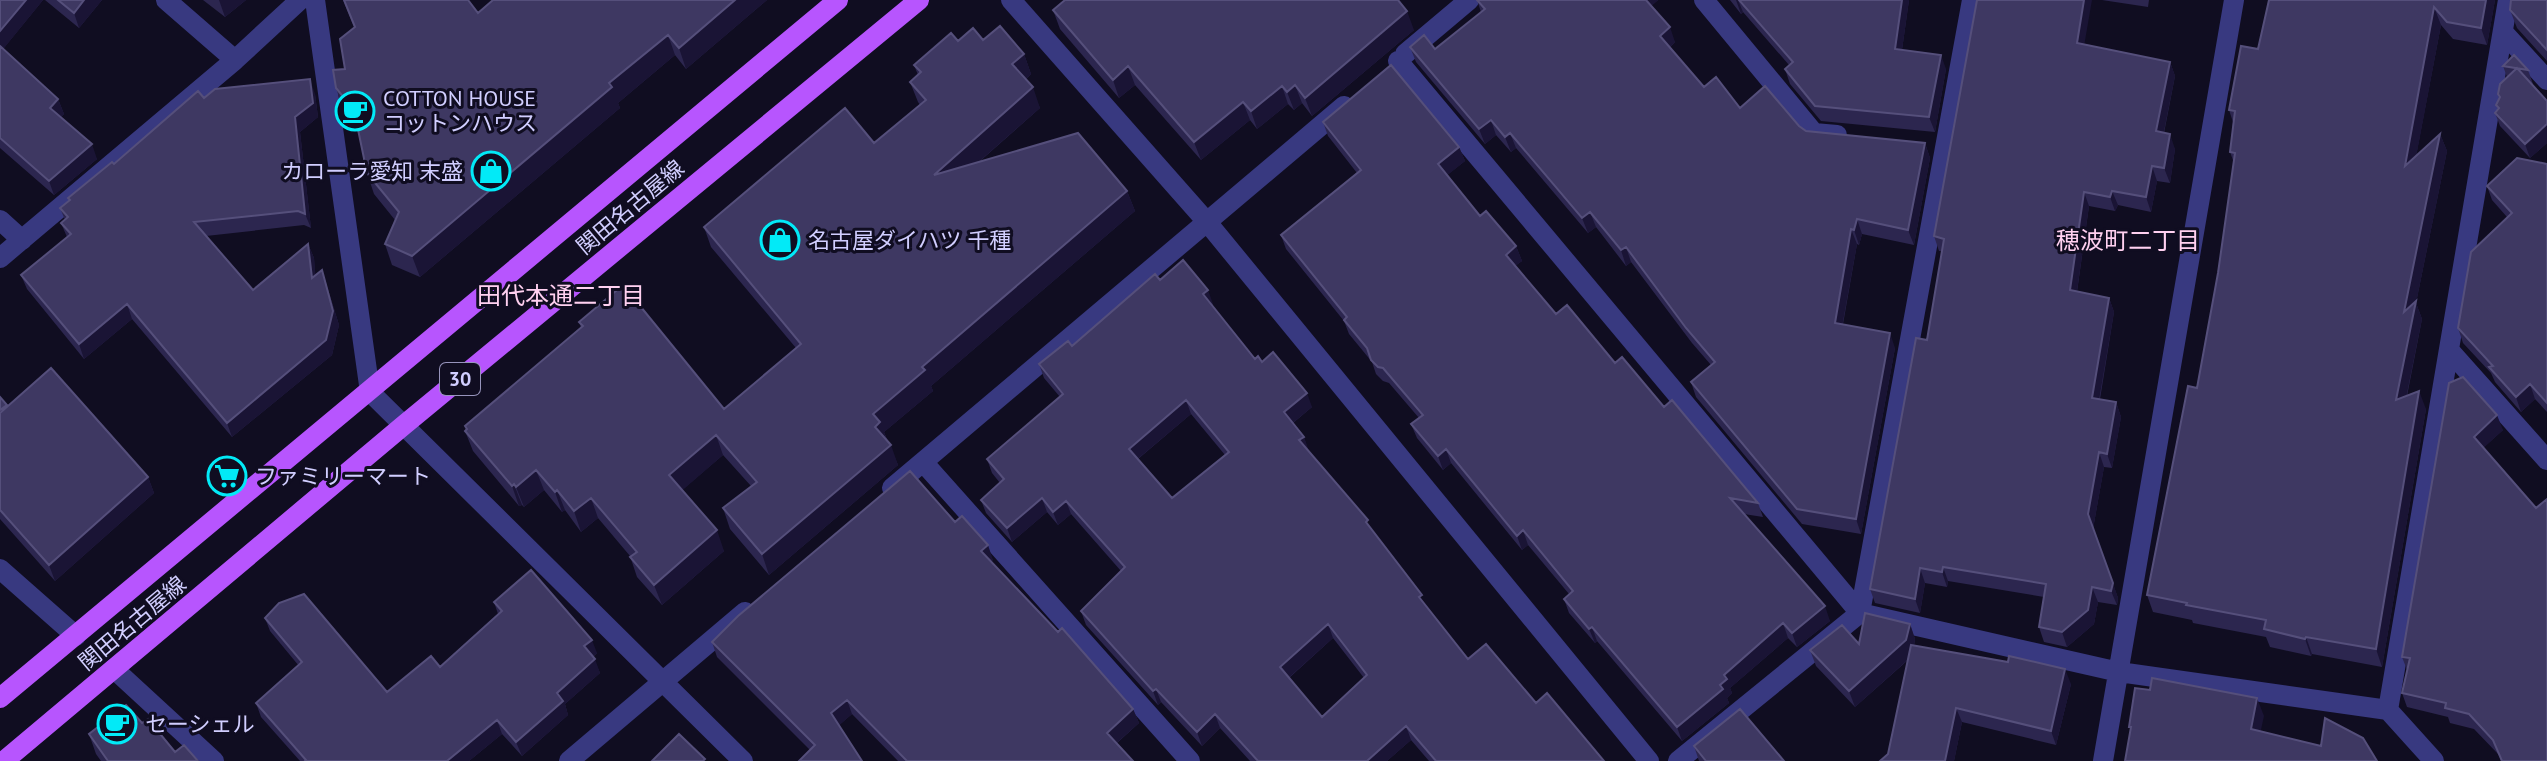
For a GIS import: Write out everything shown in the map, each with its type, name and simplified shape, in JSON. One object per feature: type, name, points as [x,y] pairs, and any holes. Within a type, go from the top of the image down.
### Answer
[{"type":"main road","name":"関田名古屋線","points":[[0,698],[838,0]]},
{"type":"main road","name":"関田名古屋線","points":[[4,761],[404,425],[919,0]]},
{"type":"street","points":[[166,0],[235,60]]},
{"type":"street","points":[[0,258],[235,60],[300,0]]},
{"type":"street","points":[[315,0],[370,392],[743,761]]},
{"type":"street","points":[[1011,0],[1207,222],[1649,761]]},
{"type":"street","points":[[1469,0],[1392,66],[1860,613],[2119,672],[2388,710],[2434,761]]},
{"type":"street","points":[[1704,0],[1814,133],[1858,137]]},
{"type":"street","points":[[1678,761],[1860,613],[1937,145],[1972,0]]},
{"type":"street","points":[[2103,761],[2234,0]]},
{"type":"street","points":[[2388,710],[2508,0]]},
{"type":"street","points":[[2503,32],[2547,80]]},
{"type":"street","points":[[876,502],[1362,91]]},
{"type":"street","points":[[0,220],[22,240]]},
{"type":"street","points":[[2449,350],[2547,460]]},
{"type":"street","points":[[923,462],[1190,761]]},
{"type":"street","points":[[0,569],[76,636]]},
{"type":"street","points":[[569,761],[758,602]]},
{"type":"street","points":[[114,669],[214,761]]},
{"type":"building","points":[[0,0],[26,0],[0,31]]},
{"type":"building","points":[[58,0],[84,0],[74,13]]},
{"type":"building","points":[[344,0],[468,0],[478,13],[493,0],[735,0],[679,48],[668,35],[609,83],[612,87],[412,256],[385,244],[399,212],[367,173],[354,110],[336,88],[333,70],[345,69],[340,39],[355,27]]},
{"type":"building","points":[[1065,0],[1398,0],[1407,11],[1305,98],[1295,85],[1287,92],[1282,86],[1251,111],[1243,102],[1194,142],[1128,66],[1113,80],[1053,10]]},
{"type":"building","points":[[1477,0],[1646,0],[1670,27],[1660,36],[1704,87],[1716,77],[1740,108],[1765,86],[1806,131],[1925,143],[1908,230],[1857,219],[1854,230],[1851,229],[1835,323],[1890,333],[1856,519],[1797,509],[1691,382],[1715,362],[1626,247],[1621,250],[1590,212],[1582,218],[1510,133],[1505,137],[1491,120],[1479,129],[1410,47],[1424,35],[1435,49],[1485,9]]},
{"type":"building","points":[[1739,0],[1902,0],[1895,49],[1941,55],[1929,117],[1815,106],[1785,69],[1793,62]]},
{"type":"building","points":[[1977,0],[2084,0],[2077,43],[2170,62],[2156,131],[2170,134],[2164,168],[2152,166],[2146,197],[2112,191],[2110,197],[2084,192],[2070,290],[2109,298],[2092,398],[2116,402],[2107,454],[2099,452],[2088,514],[2113,583],[2111,591],[2092,587],[2088,610],[2062,632],[2039,627],[2046,584],[1943,567],[1942,572],[1920,568],[1915,599],[1870,589],[1916,338],[1927,340],[1944,239],[1934,236]]},
{"type":"building","points":[[2269,0],[2486,0],[2481,28],[2447,22],[2434,7],[2405,166],[2440,134],[2404,312],[2416,301],[2396,400],[2419,391],[2376,649],[2305,639],[2264,629],[2266,620],[2147,595],[2188,386],[2197,388],[2218,273],[2235,153],[2230,152],[2235,111],[2229,110],[2241,46],[2258,49]]},
{"type":"building","points":[[2511,0],[2547,0],[2547,50],[2510,10]]},
{"type":"building","points":[[1000,26],[1024,54],[1012,64],[1033,87],[934,175],[1078,133],[1127,191],[922,367],[925,370],[873,414],[880,422],[875,427],[891,445],[762,554],[723,508],[757,482],[716,435],[669,475],[717,530],[654,585],[630,557],[637,552],[591,498],[574,511],[536,470],[516,487],[514,484],[512,486],[465,431],[465,426],[583,326],[579,322],[623,285],[724,409],[801,344],[704,227],[845,108],[874,143],[926,100],[910,82],[921,72],[914,65],[951,33],[958,41],[973,28],[983,40]]},
{"type":"building","points":[[0,46],[58,99],[50,108],[92,144],[49,181],[0,138]]},
{"type":"building","points":[[2514,55],[2528,70],[2503,66]]},
{"type":"building","points":[[1391,65],[1459,147],[1438,164],[1480,216],[1486,211],[1516,246],[1506,255],[1556,314],[1567,305],[1615,363],[1622,357],[1664,407],[1672,400],[1758,503],[1730,498],[1825,606],[1792,633],[1783,623],[1724,675],[1727,679],[1720,685],[1723,689],[1677,727],[1592,627],[1589,629],[1564,599],[1573,591],[1523,530],[1517,536],[1446,449],[1438,456],[1411,424],[1423,415],[1383,368],[1371,360],[1367,348],[1344,320],[1347,317],[1281,235],[1361,170],[1323,122]]},
{"type":"building","points":[[2517,68],[2547,101],[2547,124],[2525,144],[2495,113],[2499,108],[2496,105],[2500,97],[2500,84]]},
{"type":"building","points":[[310,79],[313,103],[295,117],[305,214],[298,211],[194,222],[253,290],[308,244],[312,278],[322,270],[333,311],[326,340],[227,423],[127,304],[79,344],[21,275],[71,234],[61,223],[68,217],[60,208],[70,200],[68,198],[112,162],[114,164],[198,91],[204,98],[215,89]]},
{"type":"building","points":[[2517,158],[2547,164],[2547,403],[2530,384],[2516,397],[2458,328],[2471,252],[2512,213],[2487,186]]},
{"type":"building","points":[[1183,260],[1208,290],[1203,294],[1255,359],[1258,356],[1262,362],[1273,352],[1307,393],[1284,412],[1304,437],[1299,440],[1368,520],[1366,522],[1422,595],[1419,597],[1468,659],[1486,644],[1536,703],[1547,693],[1604,761],[1436,761],[1406,726],[1367,761],[1258,761],[1215,714],[1197,732],[1156,689],[1153,691],[1081,611],[1125,567],[1066,501],[1053,512],[1042,498],[1007,528],[981,500],[1004,479],[987,459],[1063,394],[1039,364],[1068,341],[1072,346],[1155,274],[1160,280]],"holes":[[[1186,400],[1229,452],[1172,498],[1129,449]],[[1328,624],[1367,675],[1322,717],[1280,667]]]},
{"type":"building","points":[[51,368],[148,477],[49,565],[0,510],[0,413]]},
{"type":"building","points":[[2463,377],[2497,415],[2474,437],[2536,508],[2547,499],[2547,761],[2502,761],[2493,740],[2469,714],[2445,708],[2446,703],[2402,693],[2410,658],[2402,657],[2449,383]]},
{"type":"building","points":[[0,397],[7,405],[0,410]]},
{"type":"building","points":[[910,471],[955,522],[962,516],[988,545],[981,551],[1058,632],[1062,628],[1133,709],[1107,733],[1133,761],[907,761],[847,700],[831,713],[862,761],[799,761],[815,745],[712,642],[738,616]]},
{"type":"building","points":[[531,570],[592,640],[584,646],[595,659],[557,693],[563,701],[516,742],[497,720],[447,761],[305,761],[256,703],[302,662],[265,618],[279,603],[304,594],[387,692],[431,656],[440,667],[502,611],[494,602]]},
{"type":"building","points":[[1865,613],[1910,624],[1906,640],[1849,691],[1810,650],[1842,625],[1859,644]]},
{"type":"building","points":[[1911,645],[2008,662],[2009,656],[2065,669],[2051,731],[1956,708],[1945,761],[1880,761],[1888,754]]},
{"type":"building","points":[[2152,678],[2257,698],[2251,729],[2321,746],[2325,718],[2363,738],[2377,761],[2125,761],[2135,688],[2150,690]]},
{"type":"building","points":[[126,705],[142,723],[148,719],[175,752],[184,745],[198,761],[108,761],[89,734]]},
{"type":"building","points":[[1740,709],[1784,761],[1706,761],[1694,746]]},
{"type":"building","points":[[679,734],[705,759],[652,761]]},
{"type":"place","name":"COTTON HOUSE コットンハウス","points":[[355,111]]},
{"type":"place","name":"カローラ愛知 末盛","points":[[491,171]]},
{"type":"place","name":"名古屋ダイハツ 千種","points":[[780,240]]},
{"type":"place","name":"ファミリーマート","points":[[227,476]]},
{"type":"place","name":"セーシェル","points":[[117,724]]},
{"type":"district","name":"穂波町二丁目","points":[[2128,241]]},
{"type":"district","name":"田代本通二丁目","points":[[561,296]]}]
